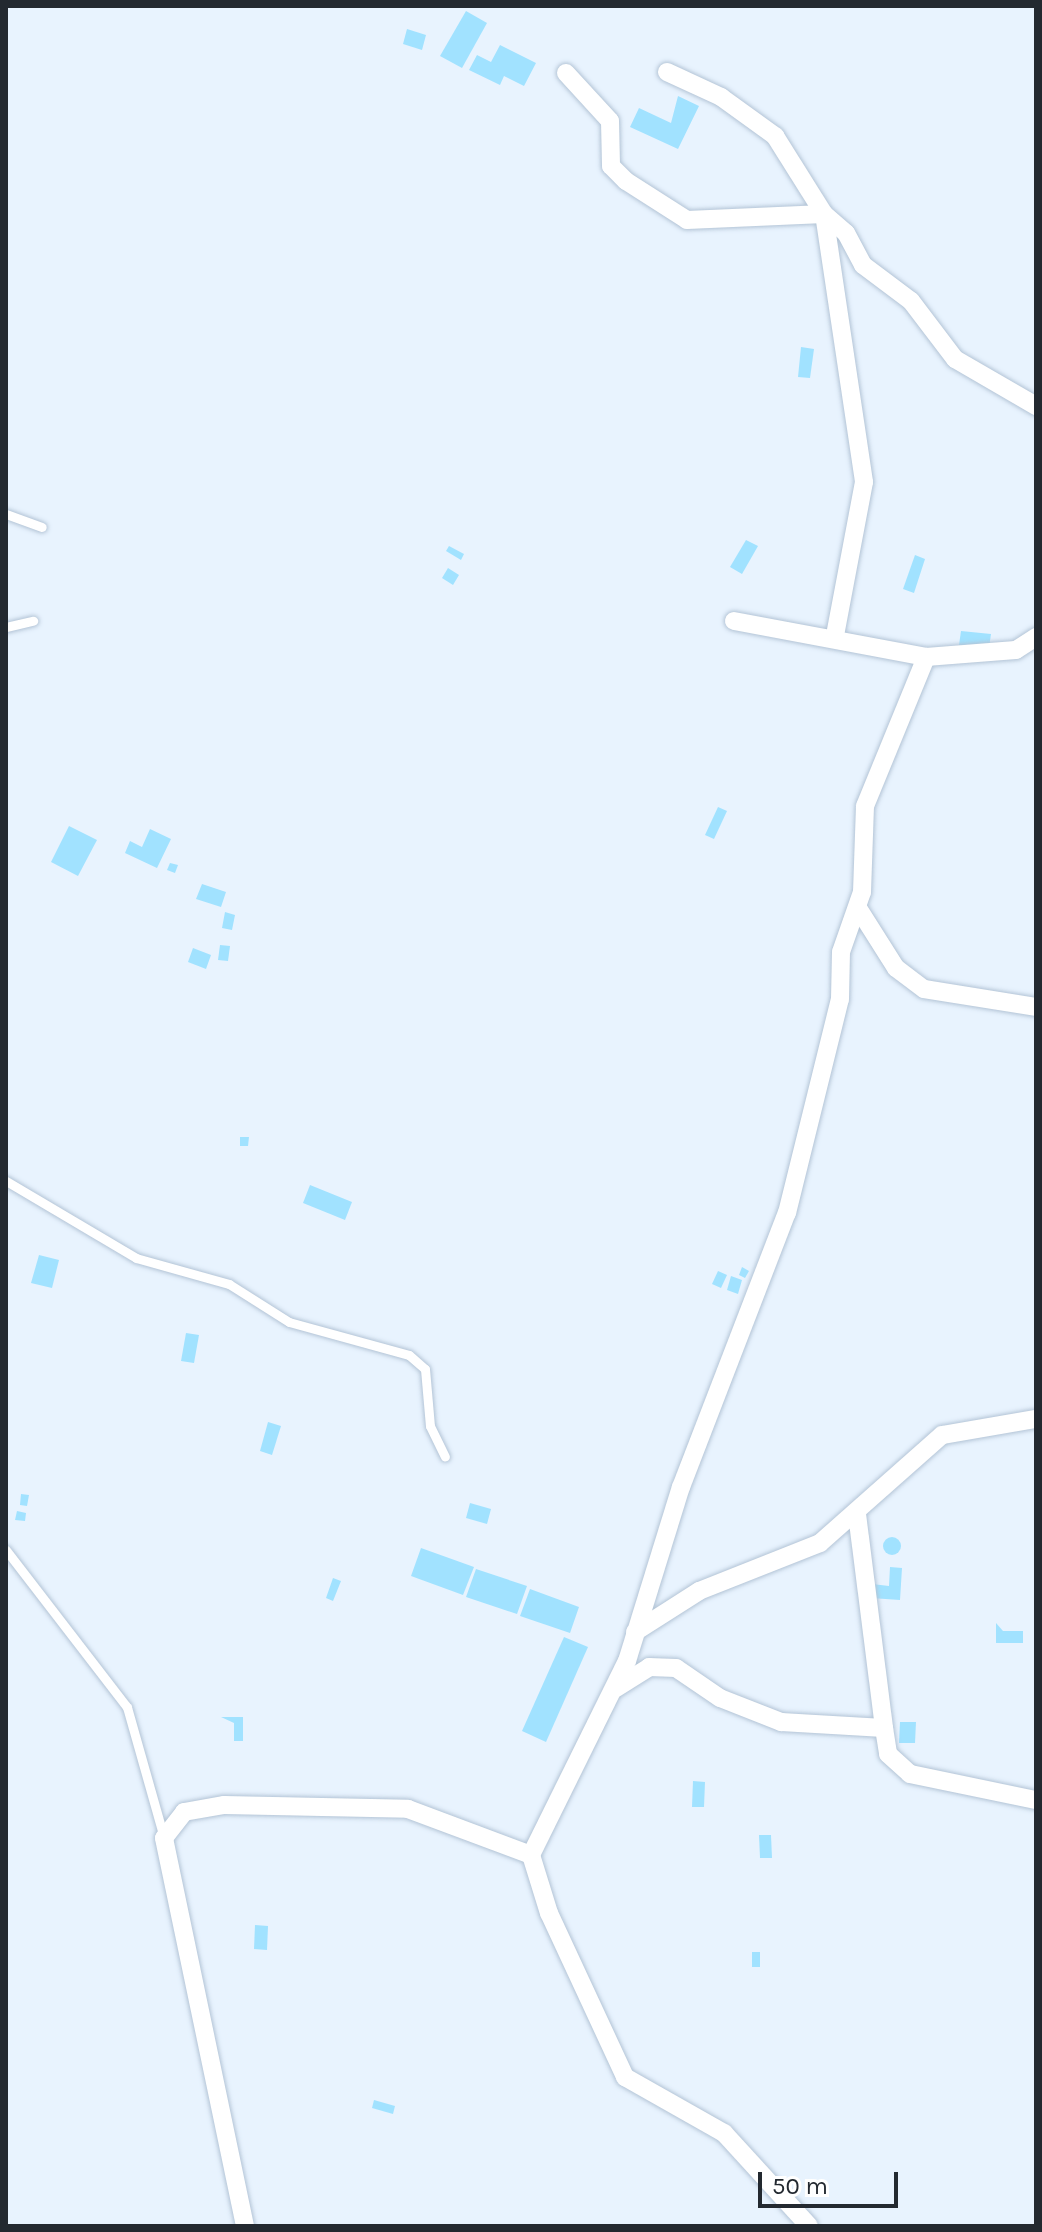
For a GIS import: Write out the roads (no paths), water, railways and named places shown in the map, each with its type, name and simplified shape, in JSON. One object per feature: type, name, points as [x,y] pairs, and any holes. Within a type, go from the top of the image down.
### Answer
[{"type":"street","points":[[667,72],[721,97],[775,136],[824,214],[846,233],[863,265],[911,301],[955,359],[1036,406]]},
{"type":"street","points":[[566,73],[610,121],[615,173],[687,220],[824,214]]},
{"type":"street","points":[[824,214],[864,482],[835,636]]},
{"type":"street","points":[[734,621],[835,636],[926,657],[1016,650],[1036,637]]},
{"type":"street","points":[[809,2226],[724,2133],[625,2077],[549,1913],[531,1855],[614,1690],[681,1487],[787,1213],[840,999],[843,942],[858,908],[865,806],[926,657]]},
{"type":"street","points":[[858,908],[896,968],[924,989],[1036,1007]]},
{"type":"street","points":[[635,1632],[699,1591],[820,1543],[857,1514],[942,1435],[1036,1419]]},
{"type":"street","points":[[857,1514],[888,1754],[910,1774],[1036,1800]]},
{"type":"street","points":[[614,1690],[660,1665],[781,1722],[884,1728]]},
{"type":"street","points":[[245,2226],[164,1838],[173,1821],[201,1807],[387,1806],[531,1855]]},
{"type":"lane","points":[[6,514],[42,527]]},
{"type":"lane","points":[[6,627],[33,621]]},
{"type":"lane","points":[[6,1181],[136,1258],[229,1284],[289,1322],[409,1355],[425,1369],[430,1426],[445,1457]]},
{"type":"lane","points":[[6,1550],[127,1707],[164,1838]]}]
